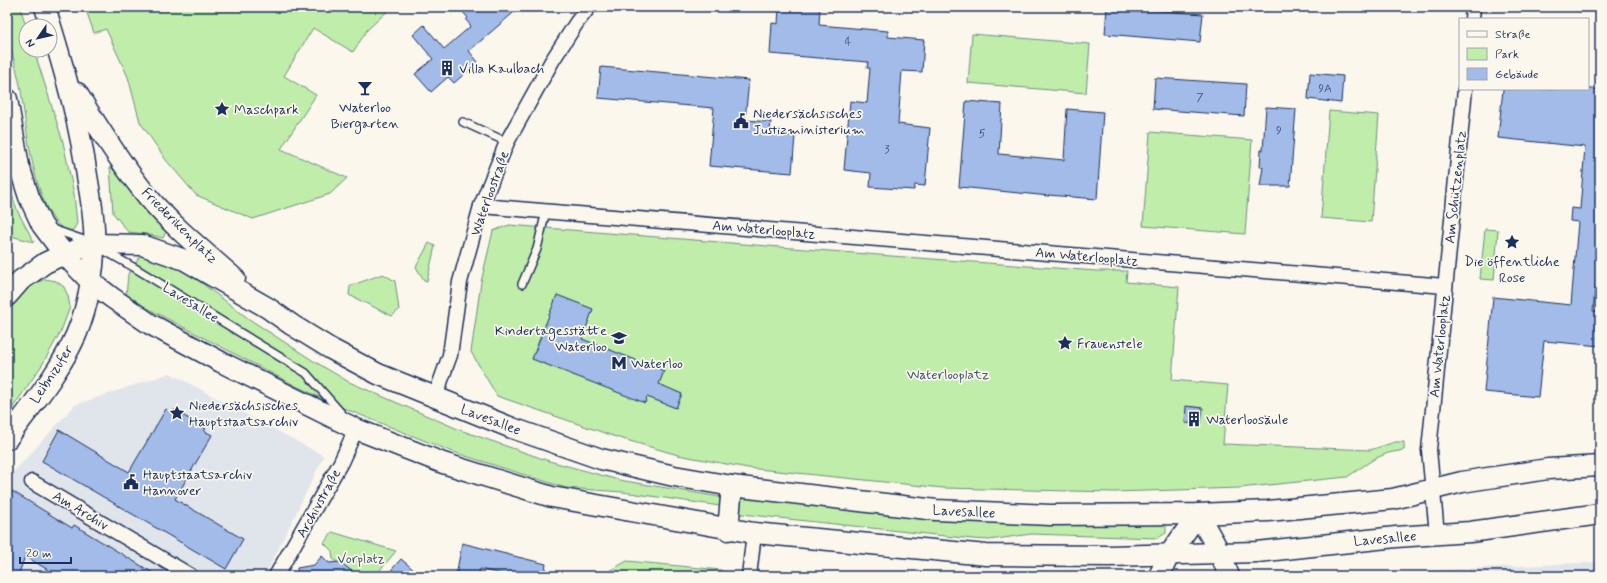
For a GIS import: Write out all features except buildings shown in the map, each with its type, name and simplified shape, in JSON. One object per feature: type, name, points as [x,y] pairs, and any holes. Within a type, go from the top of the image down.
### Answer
[{"type":"main road","points":[[45,7],[66,76],[77,120],[88,179],[94,229],[90,281]]},
{"type":"main road","name":"Friederikenplatz","points":[[66,76],[110,147],[148,197],[197,245],[268,308]]},
{"type":"main road","points":[[7,99],[8,127],[29,197],[42,225],[64,254],[90,281]]},
{"type":"main road","name":"Friederikenplatz","points":[[7,296],[21,280],[45,263],[64,254],[94,244],[142,245],[185,260],[268,308]]},
{"type":"main road","name":"Lavesallee","points":[[90,281],[150,324],[228,365],[356,429],[443,463],[552,497],[728,530],[986,555],[1169,555],[1257,552],[1470,532],[1600,514]]},
{"type":"main road","name":"Leibnizufer","points":[[7,439],[60,365],[80,323],[90,281]]},
{"type":"main road","name":"Lavesallee","points":[[268,308],[331,349],[378,374],[512,428],[601,459],[674,476],[732,486],[936,510],[1050,516],[1198,514],[1330,506],[1393,499],[1462,482],[1548,469],[1600,466]]},
{"type":"main road","points":[[728,530],[732,486]]},
{"type":"main road","points":[[1159,576],[1169,555],[1198,514],[1220,553],[1229,576]]},
{"type":"street","name":"Waterloostraße","points":[[435,397],[450,356],[460,282],[481,206],[507,142],[552,61],[577,22],[589,7]]},
{"type":"street","points":[[1472,18],[1473,7]]},
{"type":"street","name":"Am Schützenplatz","points":[[1445,286],[1465,90]]},
{"type":"street","name":"Am Waterlooplatz","points":[[481,206],[1445,286],[1429,450],[1437,534]]},
{"type":"street","name":"Archivstraße","points":[[276,576],[342,462],[356,429]]},
{"type":"street","name":"Am Archiv","points":[[32,482],[191,576]]},
{"type":"street","points":[[749,576],[754,533]]},
{"type":"lane","points":[[463,122],[507,142]]},
{"type":"lane","points":[[522,284],[537,249],[546,211]]},
{"type":"lane","name":"Friederikenplatz","points":[[42,225],[94,244]]},
{"type":"lane","name":"Lavesallee","points":[[94,244],[306,374],[356,429]]},
{"type":"shaded area","points":[[170,373],[324,456],[265,576],[7,576],[7,484],[10,476],[75,405]]},
{"type":"shaded area","points":[[1600,562],[1600,576],[1403,576],[1440,570]]},
{"type":"green space","points":[[7,7],[20,7],[23,18],[18,18],[18,58],[37,58],[63,142],[74,194],[77,223],[74,229],[68,232],[56,223],[39,188],[33,166],[20,85],[8,35]]},
{"type":"green space","name":"Maschpark","points":[[85,7],[392,7],[367,30],[353,52],[313,28],[284,76],[316,95],[281,149],[347,178],[330,194],[253,219],[196,195],[166,160],[140,122],[128,77],[106,29],[94,33]]},
{"type":"green space","points":[[972,34],[1090,44],[1086,93],[968,83]]},
{"type":"green space","points":[[1329,111],[1379,115],[1371,222],[1321,218]]},
{"type":"green space","points":[[1150,132],[1252,140],[1245,234],[1143,226]]},
{"type":"green space","points":[[110,166],[166,232],[163,238],[128,232],[113,213]]},
{"type":"green space","points":[[7,181],[18,212],[34,242],[7,235]]},
{"type":"green space","name":"Waterlooplatz","points":[[509,225],[891,256],[1096,271],[1127,271],[1126,282],[1179,287],[1172,380],[1228,385],[1223,444],[1370,450],[1395,442],[1404,442],[1404,450],[1388,453],[1374,459],[1347,477],[1239,488],[1114,492],[943,488],[748,468],[678,455],[616,437],[497,396],[471,352],[481,282],[493,231]]},
{"type":"green space","points":[[1485,229],[1498,230],[1494,280],[1480,279]]},
{"type":"green space","points":[[429,243],[435,246],[427,281],[424,280],[416,267]]},
{"type":"green space","points":[[141,255],[177,267],[199,281],[249,319],[349,382],[460,430],[549,461],[619,480],[720,497],[720,506],[623,492],[566,488],[453,452],[338,406],[296,386],[126,297],[128,274]]},
{"type":"green space","points":[[383,274],[395,281],[399,310],[392,316],[349,295],[350,286]]},
{"type":"green space","points":[[45,279],[56,281],[64,287],[68,296],[70,307],[61,331],[42,365],[7,416],[7,311],[23,292]]},
{"type":"green space","points":[[734,497],[901,515],[1161,523],[1166,526],[1166,533],[1158,538],[1031,534],[989,540],[973,539],[733,513]]},
{"type":"green space","name":"Vorplatz","points":[[332,532],[396,551],[375,576],[355,576],[333,559],[332,551],[324,543]]},
{"type":"green space","points":[[627,561],[721,570],[727,576],[603,576]]},
{"type":"place","name":"Villa Kaulbach","points":[[447,68]]},
{"type":"place","name":"Waterloo Biergarten","points":[[365,88]]},
{"type":"place","name":"Maschpark","points":[[222,109]]},
{"type":"place","name":"Niedersächsisches Justizministerium","points":[[741,121]]},
{"type":"place","name":"Die öffentliche Rose","points":[[1512,242]]},
{"type":"place","name":"Kindertagesstätte Waterloo","points":[[619,338]]},
{"type":"place","name":"Frauenstele","points":[[1065,343]]},
{"type":"place","name":"Waterloo","points":[[619,363]]},
{"type":"place","name":"Niedersächsisches Hauptstaatsarchiv","points":[[177,413]]},
{"type":"place","name":"Waterloosäule","points":[[1194,419]]},
{"type":"place","name":"Hauptstaatsarchiv Hannover","points":[[131,482]]}]
